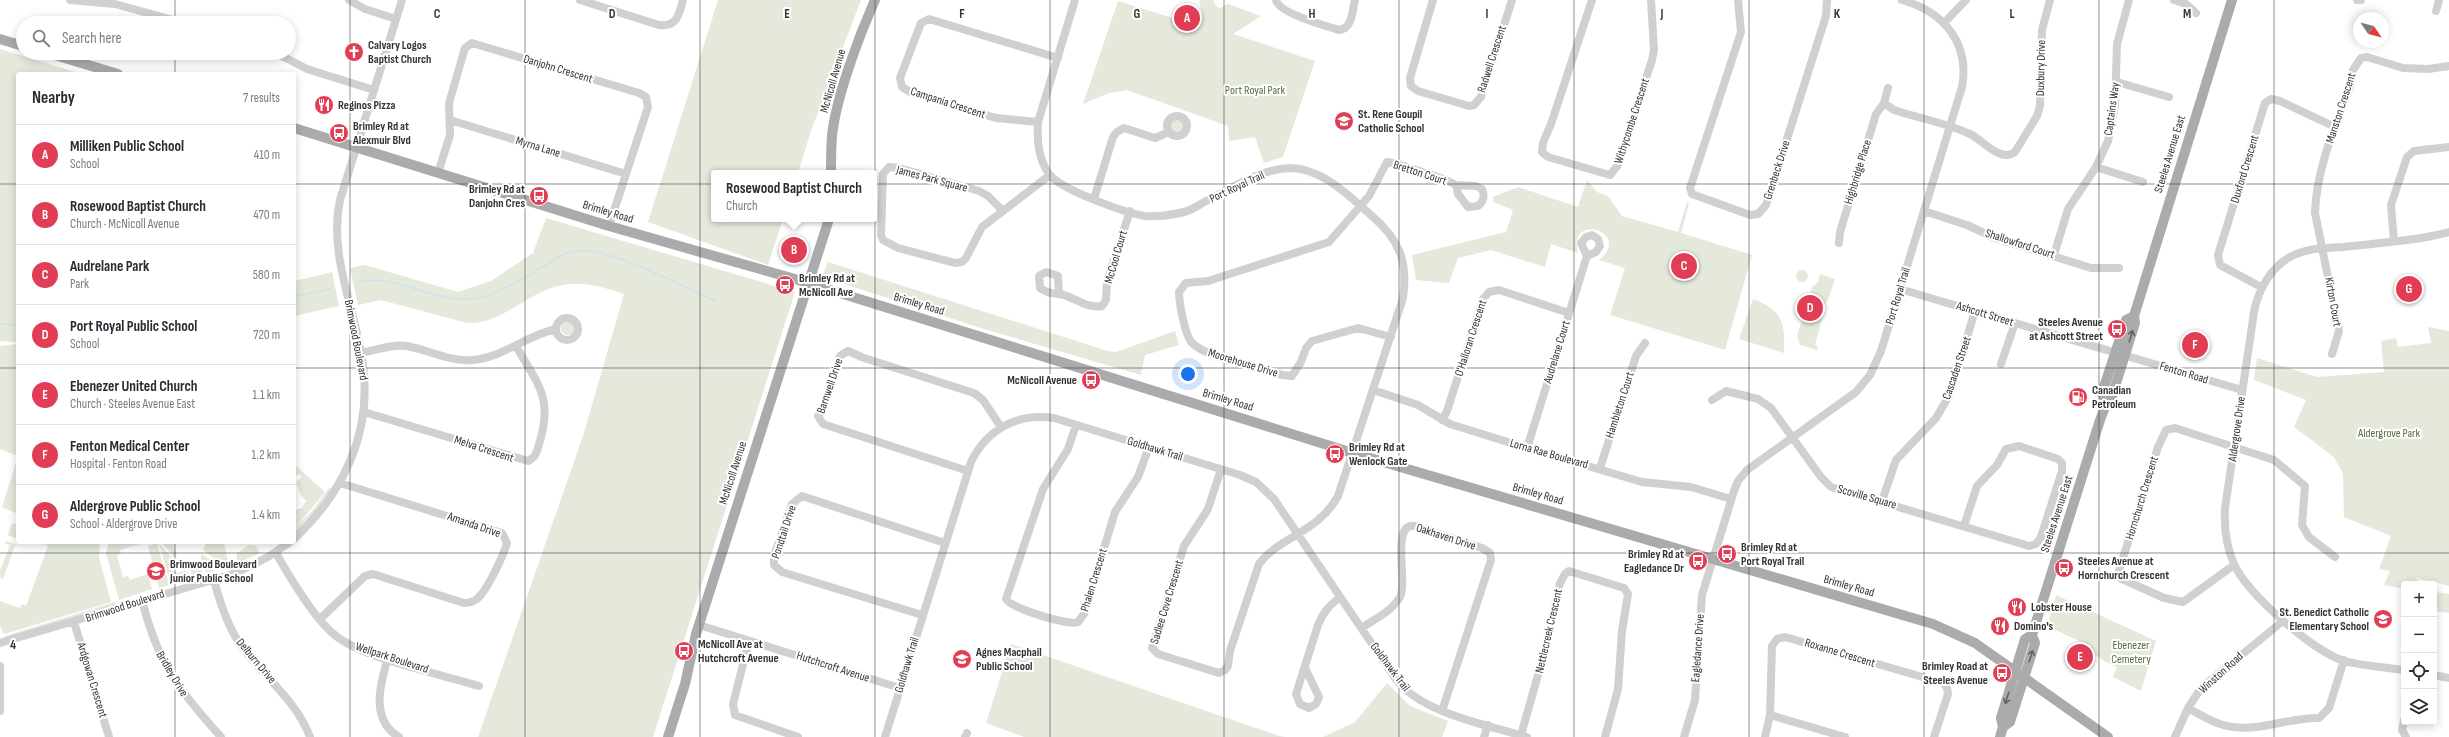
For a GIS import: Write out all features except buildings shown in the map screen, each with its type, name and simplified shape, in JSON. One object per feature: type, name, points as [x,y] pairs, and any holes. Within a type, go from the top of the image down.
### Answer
[{"type":"main road","name":"McNicoll Avenue","points":[[831,170],[832,136],[836,115],[863,27],[875,0]]},
{"type":"main road","name":"Steeles Avenue East","points":[[2003,727],[2010,722],[2025,677],[2035,643],[2032,634],[2106,402],[2102,393],[2120,354],[2126,320],[2134,316],[2232,0]]},
{"type":"main road","points":[[0,39],[16,44]]},
{"type":"main road","points":[[71,60],[111,72]]},
{"type":"main road","name":"Brimley Road","points":[[296,129],[609,226],[810,283],[1353,453],[1933,624],[1975,643],[2016,670],[2108,737]]},
{"type":"main road","name":"McNicoll Avenue","points":[[668,737],[682,696],[698,625],[810,283],[828,222]]},
{"type":"main road","name":"Steeles Avenue East","points":[[2000,737],[2003,727],[2001,718],[2025,639],[2032,634]]},
{"type":"street","points":[[70,0],[115,4],[159,16]]},
{"type":"street","points":[[349,0],[365,9],[396,19]]},
{"type":"street","name":"Brimwood Boulevard","points":[[296,536],[318,515],[340,483],[352,457],[364,412],[365,380],[361,352],[340,259],[337,236],[339,208],[402,0]]},
{"type":"street","points":[[580,0],[659,25],[668,26],[674,23],[678,17],[683,0]]},
{"type":"street","name":"Port Royal Trail","points":[[1075,0],[1038,122],[1037,142],[1040,157],[1050,175],[1060,184],[1076,194],[1145,216],[1163,216],[1186,211],[1256,176],[1268,172],[1291,168],[1301,170],[1329,181],[1360,205],[1390,232],[1404,263],[1406,280],[1403,298],[1341,490],[1332,506],[1318,521],[1298,535]]},
{"type":"street","points":[[1276,0],[1278,7],[1287,12],[1339,30],[1346,28],[1350,24],[1355,0]]},
{"type":"street","name":"Radwell Crescent","points":[[1433,0],[1410,78],[1411,86],[1418,91],[1469,106],[1474,105],[1481,97],[1512,0]]},
{"type":"street","name":"Withycombe Crescent","points":[[1592,0],[1552,124],[1543,143],[1542,152],[1548,157],[1610,175],[1618,165],[1652,60],[1651,0]]},
{"type":"street","name":"Grenbeck Drive","points":[[1738,0],[1741,32],[1690,188],[1692,194],[1700,199],[1750,215],[1758,214],[1766,205],[1826,16],[1827,0]]},
{"type":"street","name":"Port Royal Trail","points":[[1713,559],[1738,481],[1747,470],[1851,396],[1867,380],[1881,350],[1962,87],[1963,64],[1959,48],[1944,23],[1924,7],[1902,0]]},
{"type":"street","points":[[1944,23],[1966,0]]},
{"type":"street","name":"Duxbury Drive","points":[[1949,128],[1969,134],[2000,154],[2009,156],[2015,152],[2036,116],[2040,106],[2042,30],[2050,0]]},
{"type":"street","name":"Captains Way","points":[[2054,255],[2068,208],[2096,167],[2108,141],[2115,105],[2117,82],[2117,44],[2129,0]]},
{"type":"street","points":[[2174,0],[2186,4],[2196,13]]},
{"type":"street","points":[[2436,11],[2439,0]]},
{"type":"street","name":"Campania Crescent","points":[[1038,122],[996,118],[912,93],[902,87],[900,78],[921,23],[929,19],[1058,58]]},
{"type":"street","name":"Danjohn Crescent","points":[[438,173],[450,135],[449,103],[465,48],[472,43],[478,43],[644,95],[648,100],[648,107],[609,226]]},
{"type":"street","name":"Manston Crescent","points":[[2323,249],[2315,214],[2319,180],[2350,87],[2353,70],[2361,58],[2373,58],[2403,68],[2428,69],[2449,66]]},
{"type":"street","points":[[290,60],[307,69],[374,90]]},
{"type":"street","points":[[2117,82],[2169,97]]},
{"type":"street","name":"Highbridge Place","points":[[1839,243],[1840,232],[1876,114],[1884,103],[1888,88]]},
{"type":"street","name":"Duxford Crescent","points":[[2261,287],[2220,265],[2218,256],[2265,104],[2271,99],[2280,101],[2336,127]]},
{"type":"street","points":[[1884,103],[1894,110],[1949,128]]},
{"type":"street","name":"Myrna Lane","points":[[450,120],[626,174]]},
{"type":"street","points":[[1094,199],[1113,137],[1117,132],[1124,128],[1154,138],[1168,132]]},
{"type":"street","points":[[2394,241],[2391,205],[2407,158],[2414,152],[2449,147]]},
{"type":"street","name":"Bretton Court","points":[[1360,205],[1377,184],[1387,162],[1444,178],[1456,185]]},
{"type":"street","name":"James Park Square","points":[[1002,210],[988,196],[979,191],[899,168],[889,167],[883,174],[881,235],[886,243],[950,263],[962,262],[982,227],[1002,210],[1050,175]]},
{"type":"street","points":[[2096,167],[2143,182]]},
{"type":"street","name":"Moorehouse Drive","points":[[1360,205],[1329,242],[1208,281],[1186,283],[1179,292],[1180,304],[1190,340],[1204,351],[1288,376],[1292,376],[1298,369],[1306,348],[1312,341],[1358,328],[1390,337]]},
{"type":"street","name":"Shallowford Court","points":[[1924,210],[1967,225],[1995,238],[2054,255],[2091,268],[2119,268]]},
{"type":"street","name":"McCool Court","points":[[1059,294],[1090,306],[1102,306],[1106,300],[1108,282],[1130,211]]},
{"type":"street","name":"Aldergrove Drive","points":[[2401,670],[2344,660],[2305,640],[2250,588],[2234,565],[2226,541],[2224,517],[2254,312],[2261,287],[2281,263],[2304,251],[2394,241],[2449,232]]},
{"type":"street","name":"Kirton Court","points":[[2323,249],[2338,331],[2332,354]]},
{"type":"street","name":"Audrelane Court","points":[[1527,448],[1587,256]]},
{"type":"street","name":"Ashcott Street","points":[[1900,289],[2120,354]]},
{"type":"street","name":"O'Halloran Crescent","points":[[1442,420],[1447,412],[1483,299],[1489,292],[1499,290],[1569,313]]},
{"type":"street","name":"Cascaden Street","points":[[1882,501],[1896,460],[1936,418],[1949,396],[1975,311]]},
{"type":"street","points":[[2001,364],[2015,323]]},
{"type":"street","points":[[361,352],[406,346],[453,359],[472,360],[489,357],[516,346],[540,332],[556,329]]},
{"type":"street","name":"Hambleton Court","points":[[1600,468],[1636,356],[1645,343]]},
{"type":"street","name":"Melva Crescent","points":[[364,412],[528,461],[538,451],[546,409],[543,393],[516,346]]},
{"type":"street","name":"Barnwell Drive","points":[[968,471],[823,424],[818,416],[824,407],[840,356],[848,351],[864,358],[974,393],[983,400],[1001,427]]},
{"type":"street","name":"Fenton Road","points":[[2120,354],[2242,390]]},
{"type":"street","name":"Lorna Rae Boulevard","points":[[1373,390],[1418,405],[1442,420],[1458,427],[1600,468],[1642,482],[1691,488],[1731,499]]},
{"type":"street","name":"Scoville Square","points":[[1712,400],[1726,392],[1758,399],[1771,408],[1821,477],[1831,487],[2029,546],[2036,544],[2041,537],[2060,478],[2062,463],[2058,459],[2019,446],[2006,449],[1996,465],[1978,486],[1964,526]]},
{"type":"street","name":"Goldhawk Trail","points":[[885,737],[968,471],[980,446],[1001,427],[1022,419],[1042,416],[1076,424],[1222,469],[1247,478],[1262,486],[1274,499],[1402,687],[1419,701],[1442,711],[1524,736]]},
{"type":"street","name":"Phalen Crescent","points":[[1076,424],[1068,449],[1042,489],[1006,599],[1013,606],[1067,623],[1078,622],[1084,614],[1115,512],[1138,477],[1149,447]]},
{"type":"street","name":"Hornchurch Crescent","points":[[2234,448],[2175,428],[2166,430],[2158,447],[2118,574],[2120,578],[2158,595],[2183,602],[2234,565]]},
{"type":"street","points":[[2234,448],[2274,460],[2305,486],[2302,525],[2309,537],[2335,557]]},
{"type":"street","name":"Sadlee Cove Crescent","points":[[1222,469],[1208,509],[1184,546],[1154,638],[1152,648],[1154,651],[1215,672],[1225,670],[1256,569],[1267,555],[1298,535]]},
{"type":"street","name":"Amanda Drive","points":[[320,619],[365,576],[373,574],[464,603],[472,603],[480,597],[485,589],[507,543],[502,533],[340,483]]},
{"type":"street","name":"Pondtail Drive","points":[[922,615],[782,572],[774,565],[774,556],[792,504],[802,496],[945,543]]},
{"type":"street","name":"Oakhaven Drive","points":[[1361,628],[1392,606],[1400,597],[1404,582],[1400,538],[1403,531],[1408,526],[1415,526],[1482,548],[1490,553],[1491,560],[1442,711]]},
{"type":"street","name":"Brimwood Boulevard","points":[[0,643],[236,573],[276,553],[287,544]]},
{"type":"street","name":"Wellpark Boulevard","points":[[276,553],[320,619],[343,641],[388,658],[479,686]]},
{"type":"street","name":"Eagledance Drive","points":[[1684,737],[1694,700],[1702,595],[1713,559]]},
{"type":"street","name":"Nettlecreek Crescent","points":[[1524,736],[1560,583],[1565,574],[1569,571],[1624,588],[1628,594],[1622,631],[1618,689],[1605,737]]},
{"type":"street","name":"Delburn Drive","points":[[214,580],[224,614],[235,636],[249,655],[294,705],[310,737]]},
{"type":"street","points":[[1305,668],[1322,614],[1340,597]]},
{"type":"street","name":"Bridley Drive","points":[[142,600],[156,648],[174,681],[221,737]]},
{"type":"street","name":"Winston Road","points":[[2174,737],[2188,708],[2209,681],[2283,620]]},
{"type":"street","name":"Ardgowan Crescent","points":[[74,622],[109,737]]},
{"type":"street","name":"Hutchcroft Avenue","points":[[698,625],[900,688]]},
{"type":"street","name":"Roxanne Crescent","points":[[1765,737],[1770,715],[1772,646],[1777,639],[1785,637],[1943,682],[1947,688],[1948,694],[1934,737]]},
{"type":"street","points":[[749,641],[733,704],[735,715],[798,737]]},
{"type":"street","points":[[388,658],[382,678],[378,702],[388,728],[399,737]]},
{"type":"street","points":[[2188,708],[2215,722],[2233,727],[2246,728],[2302,718],[2319,718],[2329,708],[2344,660]]},
{"type":"street","points":[[0,666],[0,711]]},
{"type":"street","points":[[2437,676],[2449,678]]},
{"type":"street","points":[[1770,715],[1845,737]]},
{"type":"street","points":[[1484,737],[1488,725]]},
{"type":"street","points":[[2403,725],[2402,730],[2406,737]]},
{"type":"green space","points":[[718,0],[861,0],[811,131],[799,170],[711,170],[711,222],[782,222],[768,265],[648,222]]},
{"type":"green space","name":"Port Royal Park","points":[[1201,0],[1213,0],[1217,7],[1220,8],[1228,4],[1261,16],[1233,34],[1315,61],[1283,157],[1264,163],[1255,137],[1229,141],[1228,126],[1127,90],[1109,93],[1083,104],[1118,1],[1192,24],[1201,19],[1202,12],[1199,2]]},
{"type":"green space","points":[[0,49],[16,54],[16,60],[36,60],[75,72],[16,72],[16,342],[0,341]]},
{"type":"green space","points":[[1174,119],[1180,119],[1184,123],[1184,129],[1180,133],[1174,133],[1170,129],[1170,123]]},
{"type":"green space","points":[[1587,180],[1597,192],[1608,196],[1622,216],[1678,232],[1687,202],[1689,204],[1681,233],[1752,255],[1725,350],[1610,315],[1625,268],[1599,260],[1608,250],[1609,241],[1605,234],[1597,230],[1589,229],[1581,232],[1577,240],[1578,253],[1551,244],[1545,267],[1491,250],[1458,258],[1449,283],[1416,280],[1412,255],[1506,232],[1513,210],[1493,202],[1493,197],[1518,187],[1578,207]]},
{"type":"green space","points":[[546,218],[795,292],[653,737],[478,737],[583,436],[624,294],[602,287],[579,284],[563,285],[539,293],[492,319],[467,323],[381,300],[358,305],[350,268],[365,265],[458,292],[491,281],[533,253]]},
{"type":"green space","points":[[828,262],[1108,351],[1116,352],[1175,331],[1179,345],[1145,355],[1141,375],[984,329],[822,277]]},
{"type":"green space","points":[[1804,270],[1807,271],[1807,281],[1800,282],[1797,281],[1796,274],[1797,271]]},
{"type":"green space","points":[[332,272],[339,306],[296,316],[296,281]]},
{"type":"green space","points":[[1820,274],[1835,279],[1828,300],[1824,304],[1821,311],[1823,316],[1815,345],[1818,346],[1817,350],[1800,345],[1797,336],[1812,287],[1818,282]]},
{"type":"green space","points":[[1753,299],[1771,308],[1780,319],[1784,333],[1784,353],[1739,339]]},
{"type":"green space","points":[[565,321],[571,321],[575,325],[575,331],[571,335],[565,335],[561,331],[561,325]]},
{"type":"green space","name":"Aldergrove Park","points":[[2428,327],[2449,331],[2449,586],[2437,583],[2437,581],[2428,581],[2416,578],[2418,581],[2401,581],[2401,588],[2384,585],[2390,571],[2379,569],[2391,536],[2344,517],[2343,474],[2334,457],[2294,427],[2306,400],[2254,380],[2257,358],[2317,377],[2384,372],[2381,341],[2396,338],[2398,347],[2431,343]]},
{"type":"green space","points":[[16,344],[16,455],[0,449],[0,346]]},
{"type":"green space","points":[[16,462],[16,513],[2,507]]},
{"type":"green space","points":[[296,466],[325,492],[297,526],[296,510],[302,508],[306,501],[300,494],[296,482],[302,477],[299,474],[296,476]]},
{"type":"green space","points":[[329,488],[331,489],[313,514],[296,531],[296,527],[312,511]]},
{"type":"green space","points":[[12,523],[16,524],[16,538],[8,535]]},
{"type":"green space","points":[[6,541],[20,546],[15,546],[3,579],[1,579],[0,571],[10,545],[5,543]]},
{"type":"green space","points":[[46,544],[100,544],[99,557],[111,602],[4,634],[0,626],[0,601],[20,608],[22,604],[26,606],[48,546]]},
{"type":"green space","points":[[108,544],[140,544],[120,550],[121,554],[117,555],[123,577],[128,576],[130,580],[148,574],[152,589],[119,600],[106,553]]},
{"type":"green space","points":[[157,544],[169,585],[159,588],[148,546]]},
{"type":"green space","points":[[159,544],[173,558],[172,571],[178,573],[185,570],[189,574],[188,579],[171,584]]},
{"type":"green space","points":[[163,544],[174,544],[177,556],[174,557]]},
{"type":"green space","points":[[206,544],[224,544],[229,566],[226,567],[203,550]]},
{"type":"green space","points":[[249,545],[256,546],[260,553],[236,564],[237,553]]},
{"type":"green space","points":[[201,554],[223,568],[206,573],[201,563]]},
{"type":"green space","points":[[195,565],[200,567],[203,574],[192,578],[191,569]]},
{"type":"green space","points":[[2437,592],[2449,594],[2449,613],[2437,611]]},
{"type":"green space","name":"Ebenezer Cemetery","points":[[2056,595],[2156,641],[2141,691],[2113,677],[2117,667],[2104,661],[2089,650],[2090,646],[2047,626]]},
{"type":"green space","points":[[115,602],[114,606],[5,638],[5,636]]},
{"type":"green space","points":[[1011,644],[1279,736],[1286,737],[1024,737],[986,723]]},
{"type":"green space","points":[[1387,683],[1410,706],[1448,721],[1442,737],[1323,737],[1355,722]]},
{"type":"waterway","points":[[359,282],[373,280],[387,281],[443,297],[472,299],[492,294],[503,289],[561,256],[573,251],[590,251],[646,269],[715,301]]},
{"type":"waterway","points":[[296,297],[330,289]]},
{"type":"waterway","points":[[0,324],[16,325]]},
{"type":"place","name":"Milliken Public School","points":[[1187,18]]},
{"type":"place","name":"Calvary Logos Baptist Church","points":[[354,52]]},
{"type":"place","name":"Reginos Pizza","points":[[324,105]]},
{"type":"place","name":"St. Rene Goupil Catholic School","points":[[1344,121]]},
{"type":"place","name":"Brimley Rd at Alexmuir Blvd","points":[[339,133]]},
{"type":"place","name":"Brimley Rd at Danjohn Cres","points":[[539,196]]},
{"type":"place","name":"Rosewood Baptist Church","points":[[794,250]]},
{"type":"place","name":"Audrelane Park","points":[[1684,266]]},
{"type":"place","name":"Brimley Rd at McNicoll Ave","points":[[785,285]]},
{"type":"place","name":"Aldergrove Public School","points":[[2409,289]]},
{"type":"place","name":"Port Royal Public School","points":[[1810,308]]},
{"type":"place","name":"Steeles Avenue at Ashcott Street","points":[[2117,329]]},
{"type":"place","name":"Fenton Medical Center","points":[[2195,345]]},
{"type":"place","name":"McNicoll Avenue","points":[[1091,380]]},
{"type":"place","name":"Canadian Petroleum","points":[[2078,397]]},
{"type":"place","name":"Brimley Rd at Wenlock Gate","points":[[1335,454]]},
{"type":"place","name":"Brimley Rd at Port Royal Trail","points":[[1727,554]]},
{"type":"place","name":"Brimley Rd at Eagledance Dr","points":[[1698,561]]},
{"type":"place","name":"Steeles Avenue at Hornchurch Crescent","points":[[2064,568]]},
{"type":"place","name":"Brimwood Boulevard Junior Public School","points":[[156,571]]},
{"type":"place","name":"Lobster House","points":[[2017,607]]},
{"type":"place","name":"St. Benedict Catholic Elementary School","points":[[2383,619]]},
{"type":"place","name":"Domino's","points":[[2000,626]]},
{"type":"place","name":"McNicoll Ave at Hutchcroft Avenue","points":[[684,651]]},
{"type":"place","name":"Ebenezer United Church","points":[[2080,657]]},
{"type":"place","name":"Agnes Macphail Public School","points":[[962,659]]},
{"type":"place","name":"Brimley Road at Steeles Avenue","points":[[2002,673]]}]
